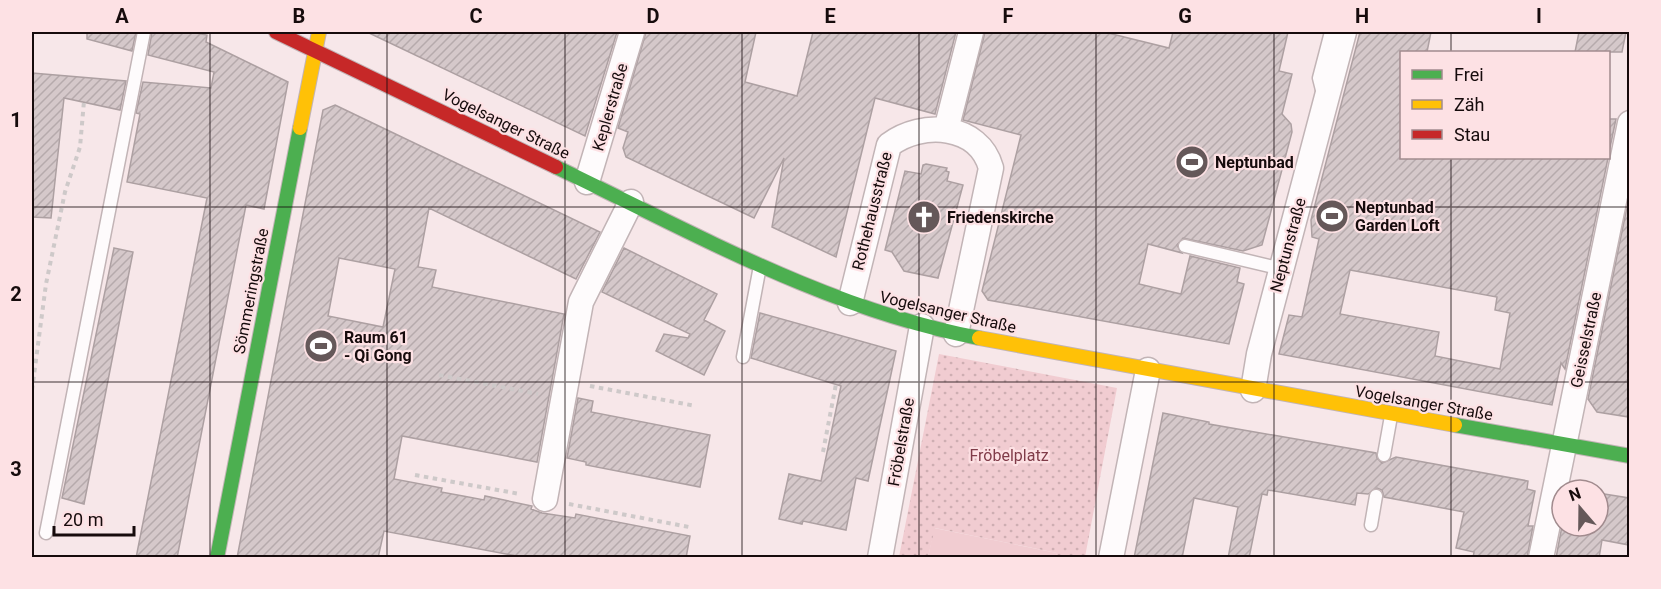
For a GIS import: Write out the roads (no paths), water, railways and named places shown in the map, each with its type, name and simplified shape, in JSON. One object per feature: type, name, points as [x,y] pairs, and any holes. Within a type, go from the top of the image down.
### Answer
[{"type":"street","name":"Vogelsanger Straße","points":[[276,32],[760,265],[850,303],[922,326],[1253,390],[1629,456]]},
{"type":"street","name":"Sömmeringstraße","points":[[217,558],[319,32]]},
{"type":"street","name":"Keplerstraße","points":[[587,182],[632,32]]},
{"type":"street","points":[[946,130],[970,32]]},
{"type":"street","name":"Neptunstraße","points":[[1253,390],[1259,354],[1324,98],[1344,32]]},
{"type":"street","name":"Geisselstraße","points":[[1540,558],[1629,123]]},
{"type":"street","name":"Rothehausstraße","points":[[850,303],[889,144],[903,134],[926,128],[946,130],[963,136],[982,148],[991,168],[956,334]]},
{"type":"street","points":[[545,499],[580,302],[631,202]]},
{"type":"street","name":"Fröbelstraße","points":[[880,558],[922,326]]},
{"type":"street","points":[[1111,558],[1148,370]]},
{"type":"lane","points":[[46,533],[144,32]]},
{"type":"lane","points":[[1324,98],[1319,78],[1331,32]]},
{"type":"lane","points":[[1185,246],[1282,269]]},
{"type":"lane","points":[[743,357],[760,265]]},
{"type":"lane","points":[[1384,455],[1391,414]]},
{"type":"lane","points":[[1371,525],[1377,496]]},
{"type":"place","name":"Neptunbad","points":[[1192,162]]},
{"type":"place","name":"Neptunbad Garden Loft","points":[[1332,216]]},
{"type":"place","name":"Friedenskirche","points":[[924,217]]},
{"type":"place","name":"Raum 61 - Qi Gong","points":[[321,346]]},
{"type":"park label","name":"Fröbelplatz","points":[[1009,455]]}]
